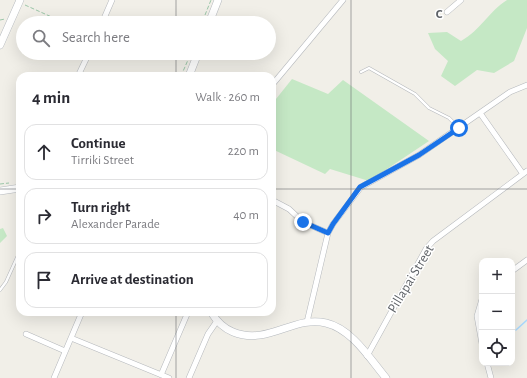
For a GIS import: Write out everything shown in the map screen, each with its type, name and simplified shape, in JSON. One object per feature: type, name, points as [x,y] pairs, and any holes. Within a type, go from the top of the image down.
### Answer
[{"type":"street","points":[[105,16],[112,0]]},
{"type":"street","points":[[209,16],[218,0]]},
{"type":"street","points":[[276,80],[343,0]]},
{"type":"street","points":[[447,12],[461,0]]},
{"type":"street","points":[[0,45],[3,29],[19,1]]},
{"type":"street","points":[[80,72],[85,60]]},
{"type":"street","points":[[190,72],[195,60]]},
{"type":"street","points":[[307,322],[328,233],[360,187],[419,155],[510,92],[527,86]]},
{"type":"street","points":[[480,113],[525,173]]},
{"type":"street","name":"Pillapai Street","points":[[367,356],[426,249],[433,241],[525,173]]},
{"type":"street","points":[[0,191],[16,189]]},
{"type":"street","points":[[276,202],[289,208],[303,222],[328,233]]},
{"type":"street","points":[[515,269],[527,260]]},
{"type":"street","points":[[479,309],[477,316],[479,327]]},
{"type":"street","points":[[54,378],[80,316]]},
{"type":"street","points":[[161,375],[186,316]]},
{"type":"street","points":[[214,316],[217,321],[229,330],[255,337],[271,334],[307,322],[326,323],[337,327],[347,334],[386,378]]},
{"type":"street","points":[[189,378],[208,334],[217,321]]},
{"type":"street","points":[[26,334],[65,351]]},
{"type":"street","points":[[71,338],[169,378]]},
{"type":"street","points":[[488,366],[490,378]]},
{"type":"lane","points":[[361,72],[369,68],[380,73],[415,94],[429,108],[449,118],[459,128]]},
{"type":"lane","points":[[0,290],[6,282],[16,260]]},
{"type":"path","points":[[208,16],[211,0]]},
{"type":"path","points":[[19,1],[50,16]]},
{"type":"path","points":[[183,72],[188,60]]},
{"type":"green space","points":[[507,0],[527,0],[527,28],[514,61],[494,73],[477,70],[455,86],[441,76],[448,61],[435,49],[428,33],[447,32],[461,41],[474,32],[501,4]]},
{"type":"green space","points":[[292,79],[328,94],[343,80],[429,141],[369,181],[330,169],[325,174],[276,151],[276,99]]},
{"type":"green space","points":[[3,228],[7,236],[0,243],[0,229]]},
{"type":"waterway","points":[[516,330],[527,320]]},
{"type":"route","points":[[303,222],[315,229],[328,233],[360,187],[402,166],[459,128]]}]
